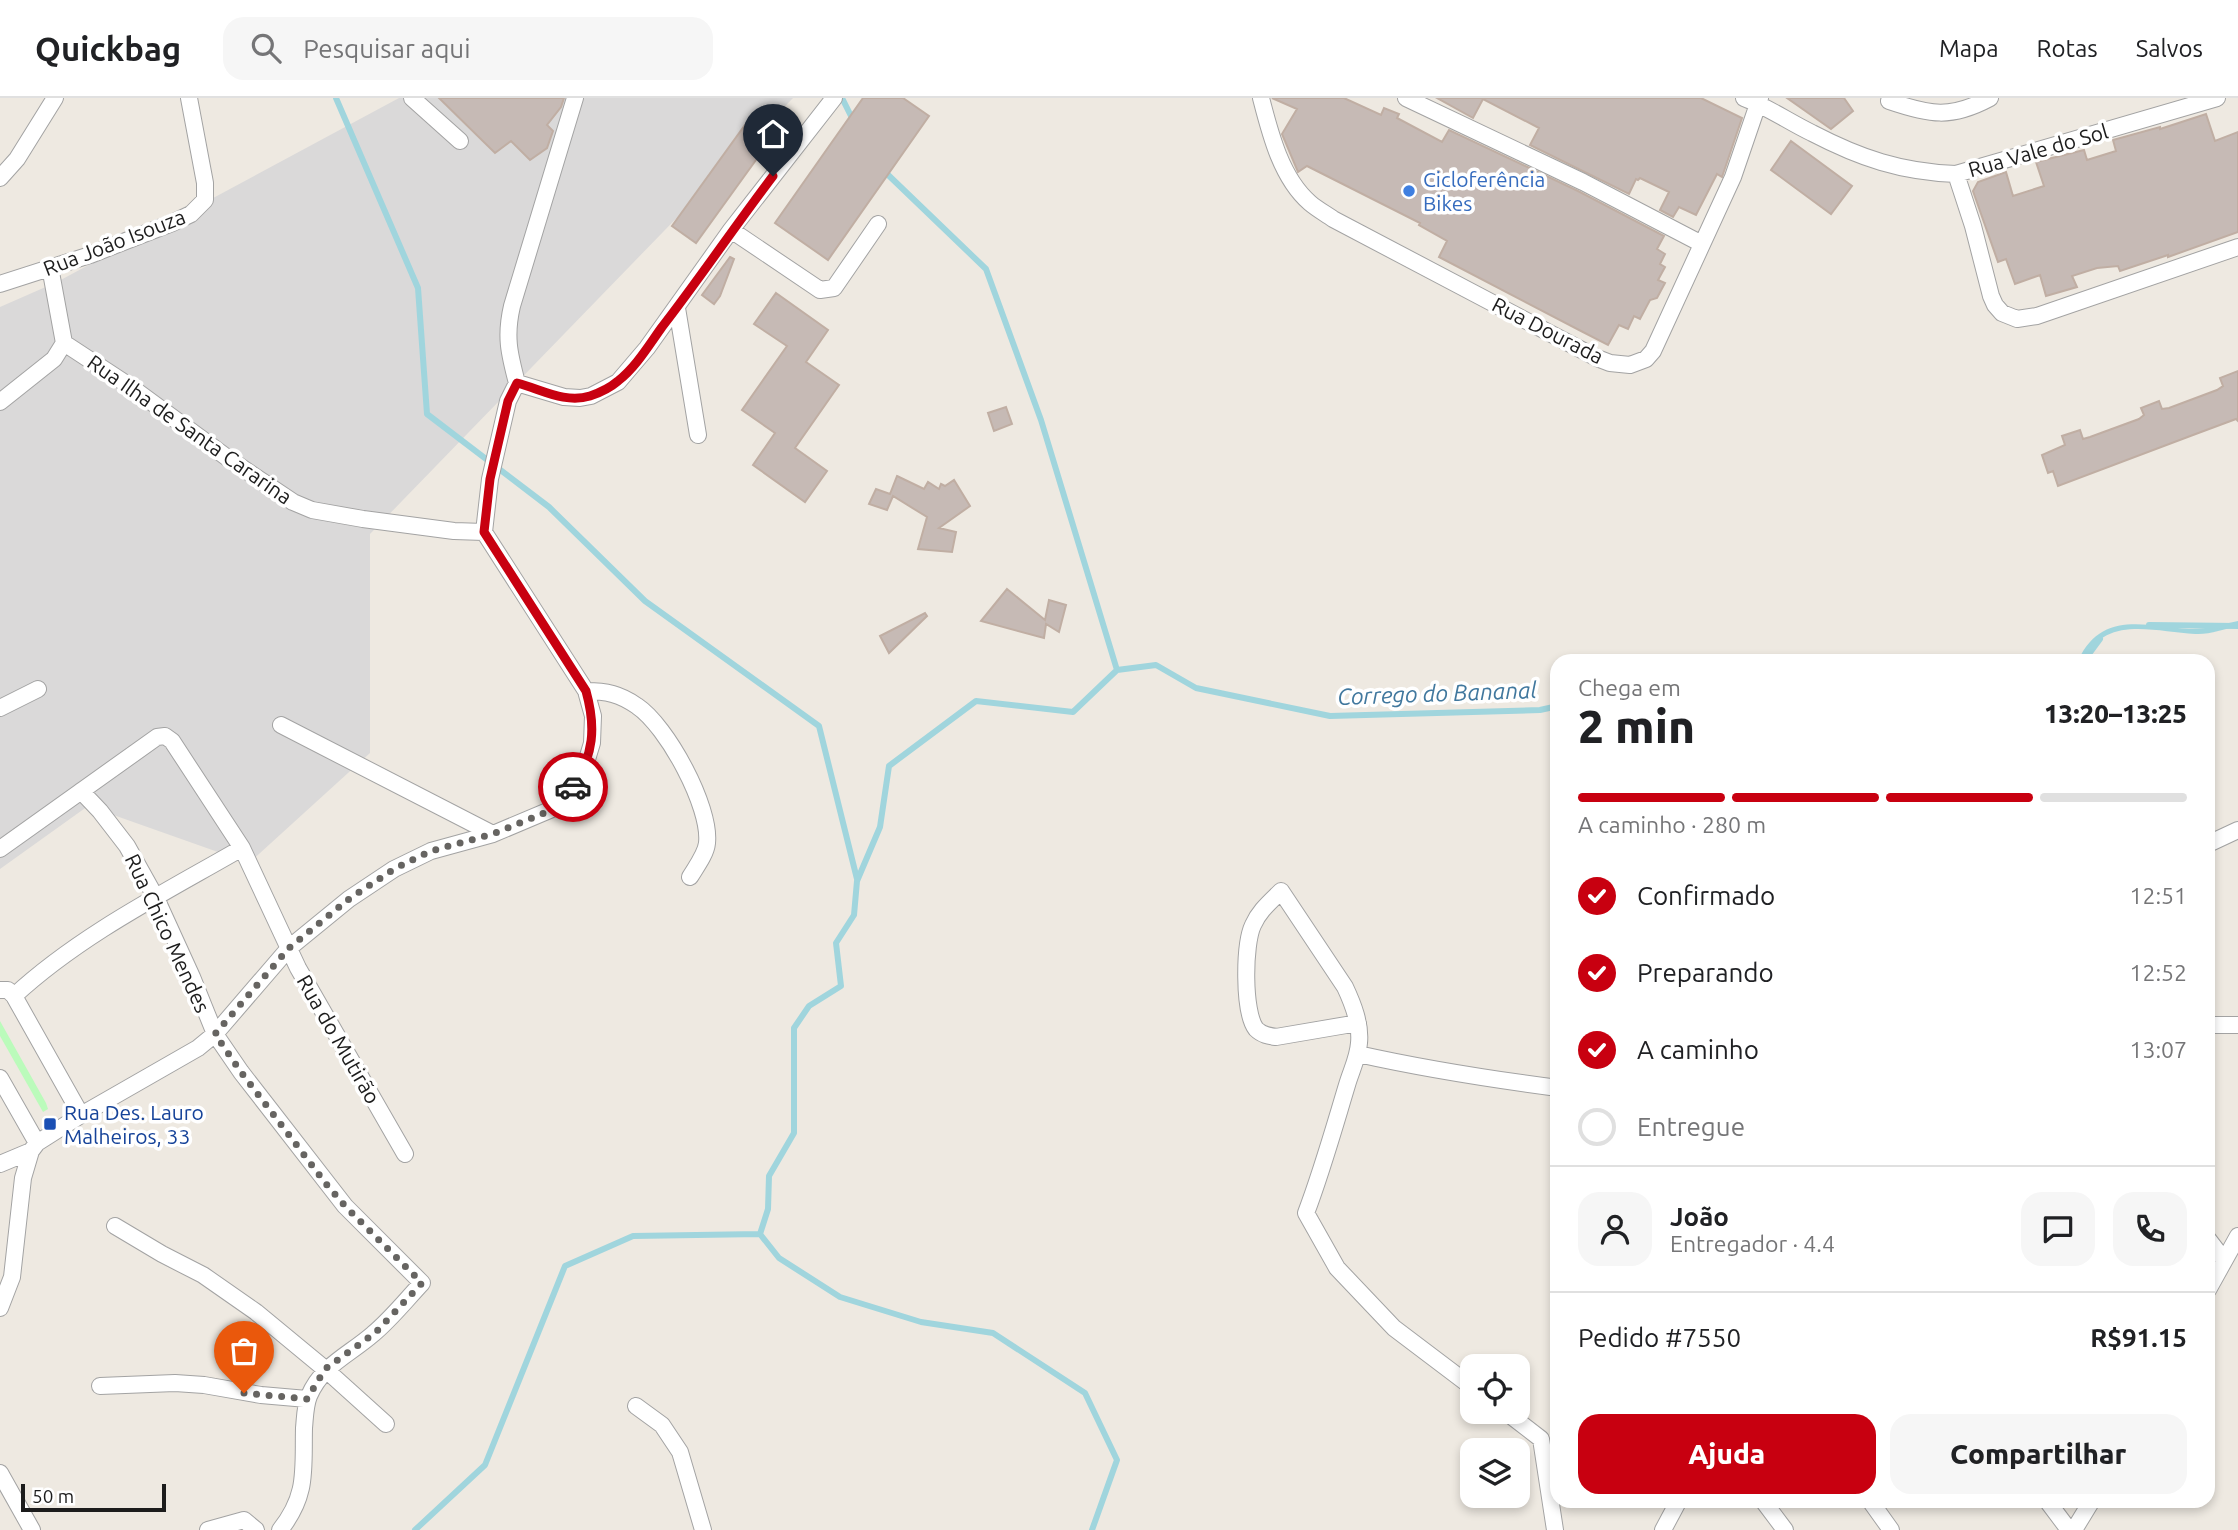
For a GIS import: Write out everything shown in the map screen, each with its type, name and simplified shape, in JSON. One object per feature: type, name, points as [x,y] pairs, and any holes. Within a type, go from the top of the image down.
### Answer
[{"type":"street","points":[[0,178],[12,165],[55,98]]},
{"type":"street","name":"Rua João Isouza","points":[[0,284],[191,214],[205,200],[205,183],[189,98]]},
{"type":"street","points":[[412,98],[460,141]]},
{"type":"street","points":[[0,1164],[34,1147],[81,1115],[184,1058],[215,1034],[289,948],[349,899],[394,869],[431,851],[493,834],[556,807],[575,785],[585,766],[592,743],[593,716],[586,691],[484,532],[490,479],[508,401],[517,383],[508,347],[507,329],[575,98]]},
{"type":"street","points":[[517,383],[564,397],[591,396],[618,382],[677,309],[731,230],[834,98]]},
{"type":"street","name":"Rua Dourada","points":[[1261,98],[1281,159],[1295,185],[1309,202],[1333,219],[1610,363],[1630,365],[1639,363],[1653,351],[1733,177],[1754,100]]},
{"type":"street","points":[[1406,98],[1583,182],[1702,244]]},
{"type":"street","points":[[1889,102],[1920,112],[1945,114],[1961,111],[1990,98]]},
{"type":"street","name":"Rua Vale do Sol","points":[[1754,100],[1812,133],[1881,164],[1931,173],[1956,174],[2217,98]]},
{"type":"street","points":[[0,154],[12,165]]},
{"type":"street","points":[[1956,174],[1991,296],[1996,305],[2010,317],[2017,319],[2037,316],[2238,247]]},
{"type":"street","points":[[731,230],[820,290],[834,288],[878,225]]},
{"type":"street","points":[[0,402],[54,359],[64,343],[50,267]]},
{"type":"street","points":[[677,309],[698,435]]},
{"type":"street","name":"Rua Ilha de Santa Cararina","points":[[64,343],[293,502],[312,510],[363,519],[454,531],[484,532]]},
{"type":"street","points":[[0,708],[38,689]]},
{"type":"street","points":[[586,691],[609,691],[637,706],[656,722],[684,769],[702,806],[707,846],[690,877]]},
{"type":"street","points":[[281,725],[493,834]]},
{"type":"street","name":"Rua do Mutirão","points":[[0,849],[157,737],[165,736],[172,741],[242,848],[298,968],[405,1154]]},
{"type":"street","name":"Rua Chico Mendes","points":[[81,791],[127,846],[156,898],[215,1034],[241,1072],[327,1185],[422,1283],[375,1333],[325,1369]]},
{"type":"street","points":[[2215,841],[2238,830]]},
{"type":"street","points":[[81,1115],[7,993],[116,922],[242,848]]},
{"type":"street","points":[[1357,1024],[1276,1037],[1265,1035],[1257,1029],[1251,1018],[1248,997],[1247,953],[1251,928],[1261,911],[1281,891],[1345,986],[1353,1003],[1357,1024],[1360,1040],[1321,1175],[1306,1213],[1337,1268],[1365,1298],[1394,1328],[1460,1378]]},
{"type":"street","points":[[2215,1025],[2238,1025]]},
{"type":"street","points":[[1358,1054],[1432,1071],[1550,1087]]},
{"type":"street","points":[[0,1078],[34,1147],[23,1178],[12,1277],[0,1308]]},
{"type":"street","points":[[115,1226],[220,1286],[325,1369],[386,1424]]},
{"type":"street","points":[[2215,1277],[2238,1236]]},
{"type":"street","points":[[2215,1249],[2224,1260]]},
{"type":"street","points":[[280,1530],[295,1510],[303,1485],[307,1399],[325,1369]]},
{"type":"street","points":[[100,1386],[174,1383],[307,1399]]},
{"type":"street","points":[[636,1406],[662,1425],[680,1452],[703,1530]]},
{"type":"street","points":[[1522,1424],[1541,1439],[1550,1498]]},
{"type":"street","points":[[0,1473],[32,1530]]},
{"type":"street","points":[[1552,1508],[1555,1530]]},
{"type":"street","points":[[1663,1530],[1675,1508]]},
{"type":"street","points":[[1768,1508],[1785,1530]]},
{"type":"street","points":[[1875,1508],[1891,1530]]},
{"type":"street","points":[[2053,1508],[2071,1530],[2087,1508]]},
{"type":"street","points":[[208,1530],[244,1520],[256,1530]]},
{"type":"shaded area","points":[[399,98],[793,98],[370,534],[370,753],[249,863],[88,806],[0,869],[0,307],[57,282]]},
{"type":"green space","points":[[0,1021],[46,1103],[48,1109],[43,1112],[0,1036]]},
{"type":"water","points":[[2238,621],[2238,626],[2200,634],[2148,629],[2117,631],[2104,637],[2093,646],[2089,654],[2082,654],[2099,634],[2126,625],[2207,628]]},
{"type":"building","points":[[439,98],[564,98],[561,107],[547,125],[553,131],[547,148],[530,160],[511,141],[495,153]]},
{"type":"building","points":[[863,98],[903,98],[929,116],[828,260],[775,223]]},
{"type":"building","points":[[1272,98],[1344,98],[1381,115],[1384,108],[1399,114],[1397,118],[1442,142],[1449,130],[1578,191],[1664,236],[1657,249],[1665,254],[1660,264],[1665,267],[1658,280],[1665,283],[1657,298],[1650,300],[1640,319],[1634,316],[1628,329],[1619,325],[1608,345],[1439,257],[1447,241],[1419,225],[1420,223],[1307,166],[1298,172],[1282,134],[1297,109]]},
{"type":"building","points":[[1437,98],[1701,98],[1742,118],[1722,177],[1717,174],[1696,215],[1679,207],[1673,217],[1660,210],[1669,192],[1640,178],[1636,179],[1629,194],[1530,145],[1539,128],[1483,99],[1473,118]]},
{"type":"building","points":[[1787,98],[1844,98],[1853,111],[1831,129]]},
{"type":"building","points":[[2206,114],[2215,141],[2238,132],[2238,232],[2120,271],[2118,266],[2097,268],[2072,276],[2077,287],[2046,296],[2040,275],[2015,284],[2006,259],[1998,262],[1973,191],[1978,182],[2006,172],[2013,196],[2044,186],[2036,162],[2084,150],[2087,160],[2116,151],[2113,140]]},
{"type":"building","points":[[745,125],[769,142],[696,243],[672,226]]},
{"type":"building","points":[[1791,141],[1852,186],[1831,214],[1771,170]]},
{"type":"building","points":[[730,257],[734,259],[720,296],[714,304],[702,295]]},
{"type":"building","points":[[776,293],[828,330],[806,362],[839,385],[795,448],[827,471],[805,502],[753,465],[775,433],[742,410],[787,346],[754,324]]},
{"type":"building","points":[[2238,371],[2238,421],[2236,419],[2058,486],[2053,471],[2048,473],[2042,455],[2065,445],[2062,436],[2080,430],[2083,439],[2090,437],[2139,419],[2144,415],[2141,408],[2159,401],[2162,409],[2169,408],[2217,390],[2223,386],[2220,378]]},
{"type":"building","points":[[1006,407],[1012,424],[994,431],[988,413]]},
{"type":"building","points":[[897,476],[924,489],[928,482],[939,489],[941,484],[945,486],[954,480],[970,506],[939,528],[956,532],[952,552],[918,549],[927,517],[893,496],[887,510],[869,504],[876,489],[890,494]]},
{"type":"building","points":[[1007,589],[1045,620],[1049,600],[1066,605],[1059,632],[1046,624],[1044,638],[981,621]]},
{"type":"building","points":[[925,613],[927,616],[889,653],[880,636]]},
{"type":"waterway","points":[[336,98],[418,288],[427,414],[549,507],[645,601],[819,726],[857,879]]},
{"type":"waterway","points":[[842,98],[854,122]]},
{"type":"waterway","points":[[883,170],[986,269],[1041,420],[1117,670]]},
{"type":"waterway","points":[[2149,625],[2238,626]]},
{"type":"waterway","points":[[2089,654],[2100,639]]},
{"type":"waterway","name":"Corrego do Bananal","points":[[1117,670],[1156,665],[1196,688],[1330,716],[1550,708]]},
{"type":"waterway","points":[[1092,1530],[1117,1460],[1085,1393],[993,1333],[921,1322],[840,1297],[779,1258],[760,1234],[768,1209],[769,1176],[794,1133],[794,1028],[809,1006],[841,986],[836,943],[854,915],[857,881],[880,827],[889,766],[976,701],[1073,712],[1117,670]]},
{"type":"waterway","points":[[415,1530],[485,1465],[565,1266],[633,1236],[760,1234]]},
{"type":"way so far","points":[[244,1393],[307,1399],[325,1369],[375,1333],[422,1283],[327,1185],[215,1034],[289,948],[349,899],[394,869],[431,851],[528,821],[556,807],[573,787]]},
{"type":"place","name":"Cicloferência Bikes","points":[[1409,191]]},
{"type":"place","name":"Rua Des. Lauro Malheiros, 33","points":[[50,1124]]},
{"type":"route","points":[[573,787],[585,766],[592,743],[593,716],[586,691],[484,532],[489,486],[508,401],[517,383],[550,394],[580,398],[591,396],[618,382],[677,309],[731,230],[773,176]]}]
